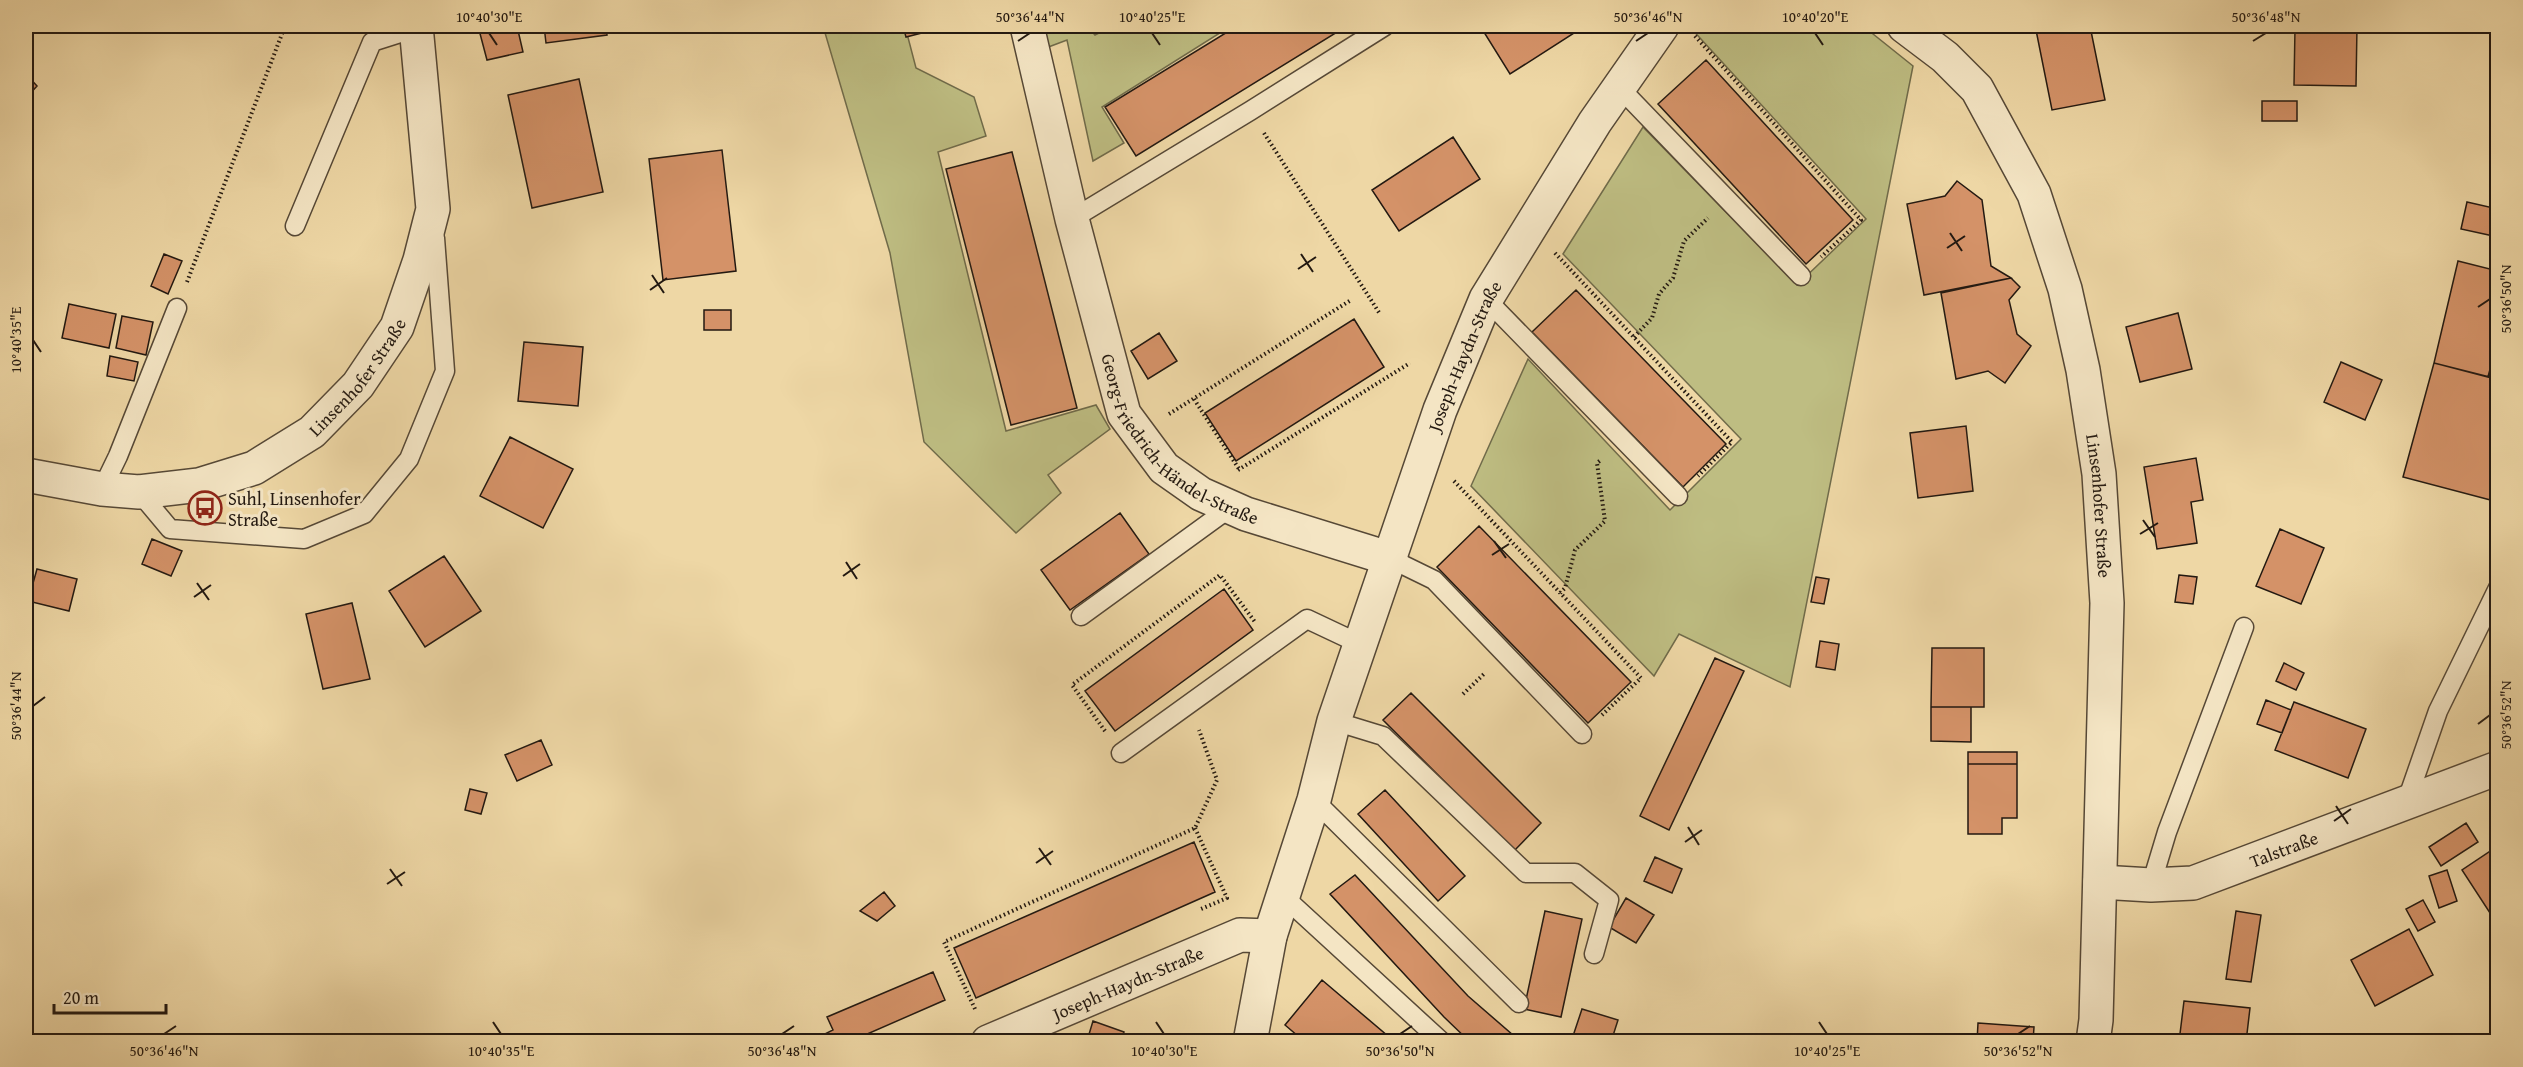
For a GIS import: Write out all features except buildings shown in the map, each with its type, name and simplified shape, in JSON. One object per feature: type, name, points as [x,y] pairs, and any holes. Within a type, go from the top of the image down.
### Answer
[{"type":"street","name":"Georg-Friedrich-Händel-Straße","points":[[1027,26],[1072,219],[1124,414],[1164,468],[1201,494],[1246,514],[1391,559]]},
{"type":"street","name":"Joseph-Haydn-Straße","points":[[1257,1037],[1270,936],[1314,800],[1335,721],[1440,410],[1486,299],[1595,122],[1662,26]]},
{"type":"street","name":"Linsenhofer Straße","points":[[1904,26],[1945,57],[1977,89],[2034,194],[2065,289],[2080,356],[2099,474],[2107,603],[2096,1020],[2093,1041]]},
{"type":"street","name":"Linsenhofer Straße","points":[[26,475],[102,489],[139,492],[199,485],[254,468],[312,432],[358,385],[397,327],[420,260],[433,209],[416,27]]},
{"type":"street","name":"Talstraße","points":[[2100,882],[2151,885],[2193,883],[2498,768]]},
{"type":"street","name":"Joseph-Haydn-Straße","points":[[988,1041],[1240,935],[1270,936]]},
{"type":"lane","points":[[1072,219],[1385,26]]},
{"type":"lane","points":[[295,226],[372,42],[416,27]]},
{"type":"lane","points":[[1619,87],[1801,276]]},
{"type":"lane","points":[[139,492],[170,529],[304,539],[364,514],[409,459],[445,370],[433,209]]},
{"type":"lane","points":[[1486,299],[1678,496]]},
{"type":"lane","points":[[102,489],[118,456],[177,308]]},
{"type":"lane","points":[[1080,616],[1231,507]]},
{"type":"lane","points":[[1391,559],[1434,580],[1582,734]]},
{"type":"lane","points":[[2406,803],[2438,711],[2498,588]]},
{"type":"lane","points":[[1121,753],[1307,619],[1360,644]]},
{"type":"lane","points":[[2151,885],[2167,832],[2244,627]]},
{"type":"lane","points":[[1335,721],[1383,736],[1526,873],[1575,873],[1609,900],[1594,954]]},
{"type":"lane","points":[[1314,800],[1519,1003]]},
{"type":"lane","points":[[1283,896],[1442,1041]]},
{"type":"path","points":[[177,308],[285,26]]},
{"type":"path","points":[[1694,34],[1861,220],[1801,276]]},
{"type":"path","points":[[1250,111],[1380,315]]},
{"type":"path","points":[[1634,337],[1652,318],[1659,294],[1673,278],[1684,242],[1727,199]]},
{"type":"path","points":[[1531,227],[1732,442],[1678,496]]},
{"type":"path","points":[[1139,433],[1351,300]]},
{"type":"path","points":[[1201,494],[1410,363]]},
{"type":"path","points":[[1194,399],[1239,470]]},
{"type":"path","points":[[1560,593],[1565,588],[1575,550],[1605,521],[1598,463],[1622,438]]},
{"type":"path","points":[[1426,452],[1641,678],[1582,734]]},
{"type":"path","points":[[1121,753],[1072,685],[1220,575],[1272,644]]},
{"type":"path","points":[[984,1006],[974,1010],[944,942],[1195,828],[1217,780],[1189,704]]},
{"type":"path","points":[[1195,828],[1227,898],[1199,910]]},
{"type":"shaded area","points":[[823,26],[905,26],[916,68],[974,97],[986,136],[938,152],[1006,431],[1096,405],[1110,429],[1048,475],[1061,493],[1016,533],[924,442],[890,253]]},
{"type":"shaded area","points":[[1053,26],[1087,26],[1095,35],[1113,26],[1231,26],[1102,107],[1124,143],[1093,161],[1067,40],[1043,49],[1045,30]]},
{"type":"shaded area","points":[[1689,26],[1863,26],[1913,66],[1790,687],[1679,634],[1654,676],[1471,486],[1528,359],[1670,510],[1741,439],[1563,254],[1643,127],[1797,285],[1866,219]]},
{"type":"place","name":"Suhl, Linsenhofer Straße","points":[[205,508]]}]
